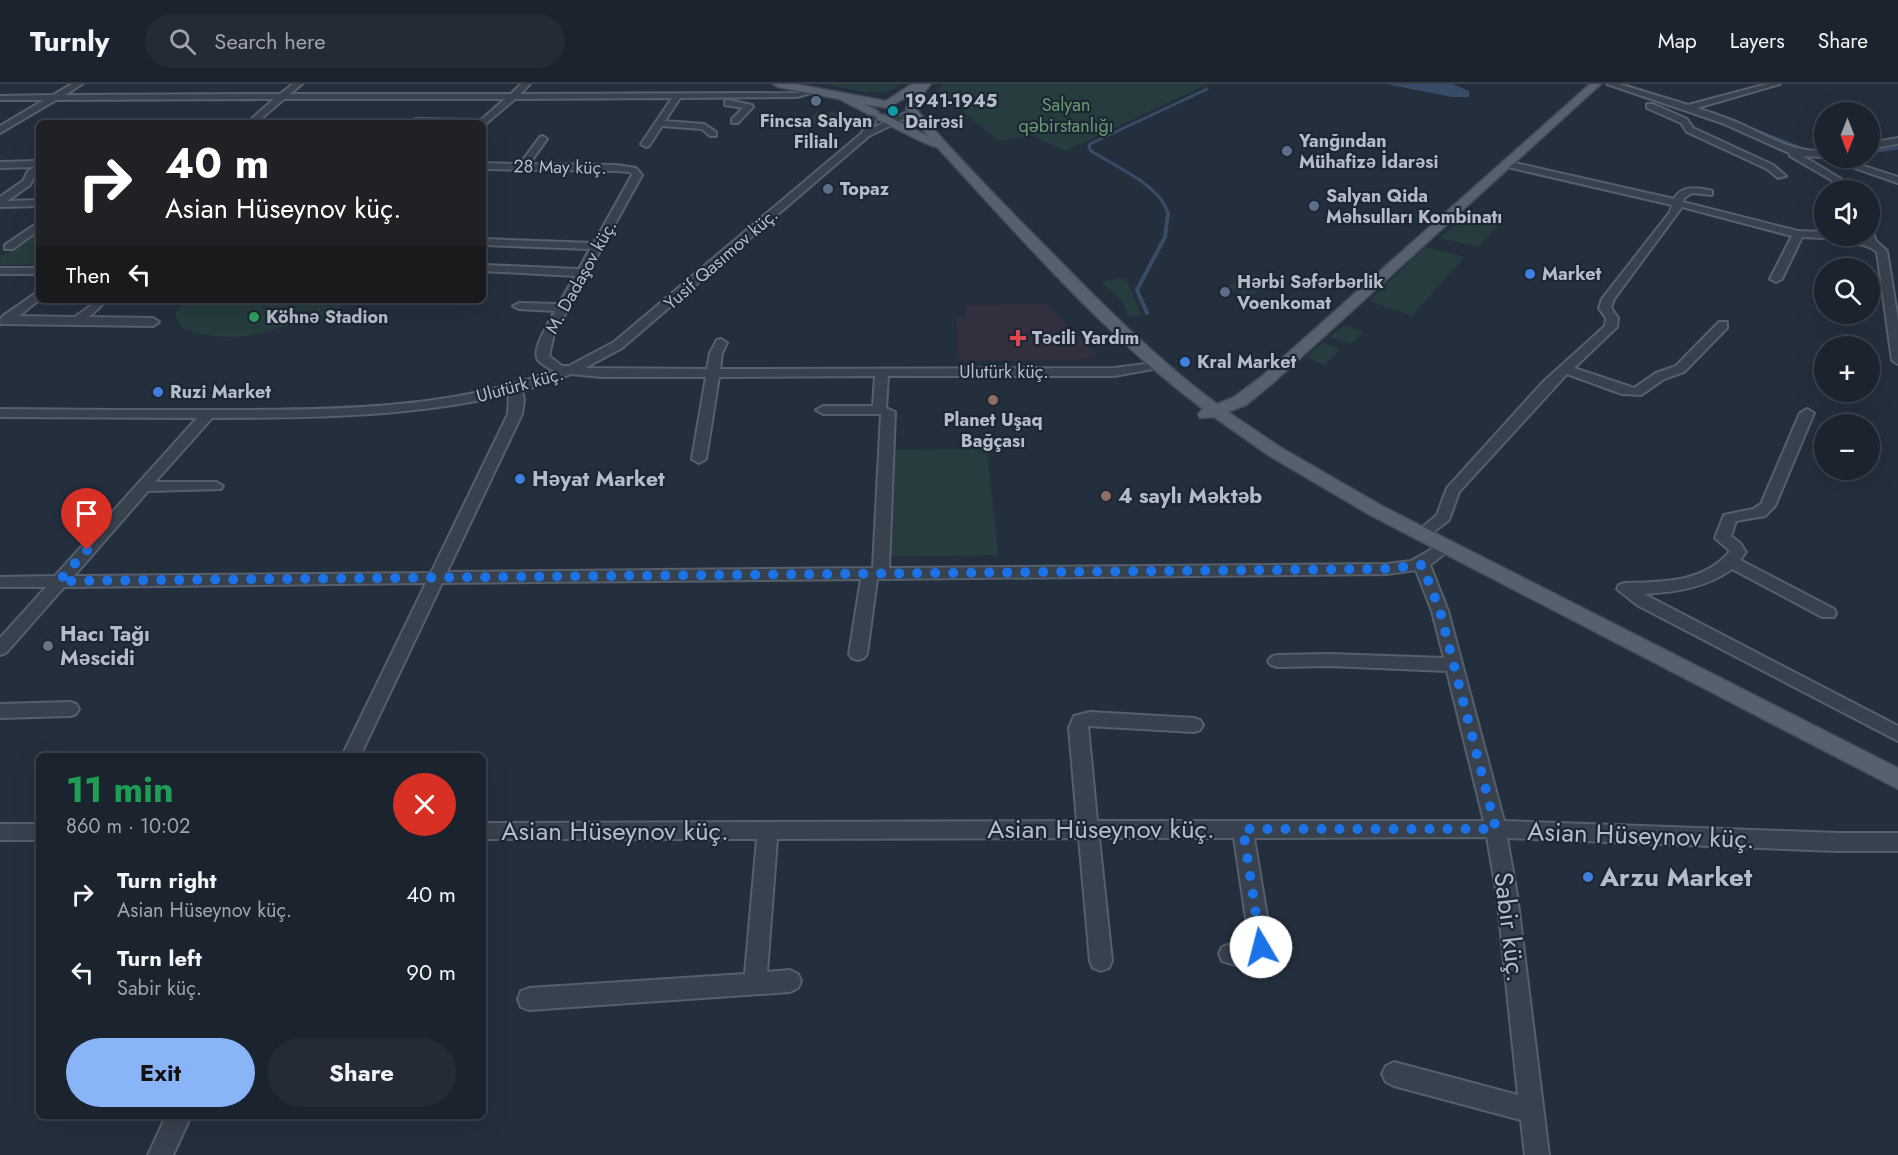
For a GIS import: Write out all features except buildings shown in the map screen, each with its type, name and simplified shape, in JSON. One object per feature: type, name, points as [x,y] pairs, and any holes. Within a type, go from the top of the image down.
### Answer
[{"type":"main road","points":[[778,84],[842,96],[892,114],[952,157],[1078,288],[1210,412],[1315,476],[1422,534],[1898,780]]},
{"type":"main road","points":[[892,114],[919,84]]},
{"type":"main road","points":[[892,114],[914,98],[926,84]]},
{"type":"main road","points":[[1210,412],[1240,401],[1267,380],[1594,86]]},
{"type":"main road","points":[[842,96],[892,114],[923,137],[1080,301],[1149,366],[1307,481],[1898,790]]},
{"type":"street","points":[[0,130],[78,84]]},
{"type":"street","points":[[255,120],[298,84]]},
{"type":"street","points":[[486,120],[526,84]]},
{"type":"street","points":[[1611,84],[1737,126],[1787,150],[1820,171],[1836,178]]},
{"type":"street","points":[[1688,108],[1776,84]]},
{"type":"street","points":[[1594,86],[1677,117],[1687,123],[1690,130],[1770,167],[1781,176]]},
{"type":"street","points":[[0,98],[802,95],[814,91]]},
{"type":"street","points":[[646,144],[678,95]]},
{"type":"street","points":[[725,95],[725,102],[749,107],[735,121]]},
{"type":"street","points":[[866,134],[892,114]]},
{"type":"street","points":[[866,134],[892,114]]},
{"type":"street","points":[[660,123],[704,127],[713,134]]},
{"type":"street","name":"Yusif Qasımov küç.","points":[[568,371],[607,353],[632,335],[866,134]]},
{"type":"street","points":[[522,167],[543,139]]},
{"type":"street","points":[[1880,144],[1898,141]]},
{"type":"street","points":[[1787,150],[1814,155]]},
{"type":"street","points":[[1506,164],[1677,203],[1798,234],[1814,235]]},
{"type":"street","points":[[0,165],[36,166]]},
{"type":"street","name":"28 May küç.","points":[[486,166],[616,168],[636,172]]},
{"type":"street","points":[[1863,168],[1898,180]]},
{"type":"street","points":[[0,202],[27,183],[31,173],[36,169]]},
{"type":"street","name":"M. Dadaşov küç.","points":[[568,371],[546,362],[542,354],[548,334],[636,180],[636,172]]},
{"type":"street","points":[[1422,534],[1444,517],[1452,491],[1547,386],[1611,327],[1612,318],[1605,308],[1608,299],[1676,212],[1680,196],[1687,190],[1709,193]]},
{"type":"street","points":[[0,202],[36,203]]},
{"type":"street","points":[[9,248],[36,227]]},
{"type":"street","points":[[1776,279],[1798,234]]},
{"type":"street","points":[[486,242],[598,246]]},
{"type":"street","points":[[1878,246],[1882,250],[1893,301],[1898,360]]},
{"type":"street","points":[[486,268],[583,273]]},
{"type":"street","points":[[0,271],[36,271]]},
{"type":"street","points":[[2,323],[36,296]]},
{"type":"street","points":[[77,321],[96,305]]},
{"type":"street","points":[[519,306],[563,308]]},
{"type":"street","points":[[2,323],[153,322]]},
{"type":"street","points":[[1565,369],[1627,391],[1636,392],[1660,376],[1680,369],[1723,325]]},
{"type":"street","points":[[699,459],[716,354],[721,343]]},
{"type":"street","name":"Ulutürk küç.","points":[[0,414],[208,414],[383,409],[452,401],[515,389],[568,371],[602,374],[1099,372],[1149,366]]},
{"type":"street","points":[[879,410],[882,372]]},
{"type":"street","points":[[352,753],[514,414],[517,400],[515,389]]},
{"type":"street","points":[[823,410],[885,410],[889,415],[876,575],[858,654]]},
{"type":"street","points":[[1807,413],[1768,506],[1758,514],[1742,514],[1729,518],[1724,538],[1735,547],[1737,552],[1731,562],[1704,577],[1682,584],[1625,589],[1685,623],[1898,734]]},
{"type":"street","points":[[0,649],[208,414]]},
{"type":"street","points":[[143,487],[216,486]]},
{"type":"street","points":[[0,582],[1366,569],[1422,565],[1439,552]]},
{"type":"street","points":[[1731,562],[1828,613]]},
{"type":"street","name":"Sabir küç.","points":[[1422,565],[1440,611],[1496,829],[1537,1155]]},
{"type":"street","points":[[1277,662],[1330,660],[1455,665]]},
{"type":"street","points":[[0,711],[70,709]]},
{"type":"street","points":[[1101,961],[1078,728],[1080,721],[1090,719],[1194,725]]},
{"type":"street","points":[[1230,954],[1255,954],[1261,947],[1243,829]]},
{"type":"street","name":"Asian Hüseynov küç.","points":[[486,831],[1496,829],[1837,842],[1898,842]]},
{"type":"street","points":[[755,983],[768,830]]},
{"type":"street","points":[[0,832],[36,832]]},
{"type":"street","points":[[529,999],[790,981]]},
{"type":"street","points":[[1394,1074],[1532,1111]]},
{"type":"street","points":[[160,1155],[178,1119]]},
{"type":"shaded area","name":"Təcili Yardım","points":[[1047,304],[1098,356],[1079,360],[959,361],[956,319],[966,318],[965,305]]},
{"type":"green space","points":[[824,84],[902,84],[894,89],[875,93]]},
{"type":"green space","name":"Salyan qəbirstanlığı","points":[[943,84],[1208,84],[1065,151],[1032,136],[999,141],[937,90]]},
{"type":"green space","points":[[817,111],[845,114],[835,126],[805,123]]},
{"type":"green space","points":[[1467,215],[1500,224],[1478,247],[1440,238]]},
{"type":"green space","points":[[36,230],[36,265],[0,265],[0,258]]},
{"type":"green space","points":[[1425,247],[1464,257],[1412,316],[1369,301]]},
{"type":"green space","points":[[1248,272],[1272,280],[1251,296],[1227,287]]},
{"type":"green space","points":[[1125,277],[1142,315],[1128,316],[1121,299],[1102,282]]},
{"type":"green space","name":"Köhnə Stadion","points":[[182,303],[345,303],[330,320],[304,320],[247,336],[225,337],[200,334],[182,328],[175,315]]},
{"type":"green space","points":[[1345,325],[1364,332],[1351,344],[1330,337]]},
{"type":"green space","points":[[1323,342],[1341,349],[1324,365],[1306,357]]},
{"type":"green space","points":[[987,449],[998,555],[888,557],[892,450]]},
{"type":"water","points":[[1386,84],[1452,84],[1469,91],[1469,97],[1452,97]]},
{"type":"waterway","points":[[1623,84],[1689,105]]},
{"type":"waterway","points":[[1168,215],[1164,205],[1148,186],[1091,151],[1089,147],[1090,144],[1207,89]]},
{"type":"waterway","points":[[1698,108],[1811,152]]},
{"type":"waterway","points":[[1880,150],[1898,148]]},
{"type":"waterway","points":[[1147,313],[1137,290],[1165,237],[1168,215]]},
{"type":"place","name":"Fincsa Salyan Filialı","points":[[816,101]]},
{"type":"place","name":"1941-1945 Dairəsi","points":[[893,111]]},
{"type":"place","name":"Yanğından Mühafizə İdarəsi","points":[[1287,151]]},
{"type":"place","name":"Topaz","points":[[828,189]]},
{"type":"place","name":"Salyan Qida Məhsulları Kombinatı","points":[[1314,206]]},
{"type":"place","name":"Market","points":[[1530,274]]},
{"type":"place","name":"Hərbi Səfərbərlik Voenkomat","points":[[1225,292]]},
{"type":"place","name":"Köhnə Stadion","points":[[254,317]]},
{"type":"place","name":"Təcili Yardım","points":[[1018,338]]},
{"type":"place","name":"Kral Market","points":[[1185,362]]},
{"type":"place","name":"Ruzi Market","points":[[158,392]]},
{"type":"place","name":"Planet Uşaq Bağçası","points":[[993,400]]},
{"type":"place","name":"Həyat Market","points":[[520,479]]},
{"type":"place","name":"4 saylı Məktəb","points":[[1106,496]]},
{"type":"place","name":"Hacı Tağı Məscidi","points":[[48,646]]},
{"type":"place","name":"Arzu Market","points":[[1588,877]]},
{"type":"route","points":[[87,550],[59,581],[986,574],[1382,569],[1422,565],[1440,611],[1496,829],[1243,829],[1261,947]]}]
